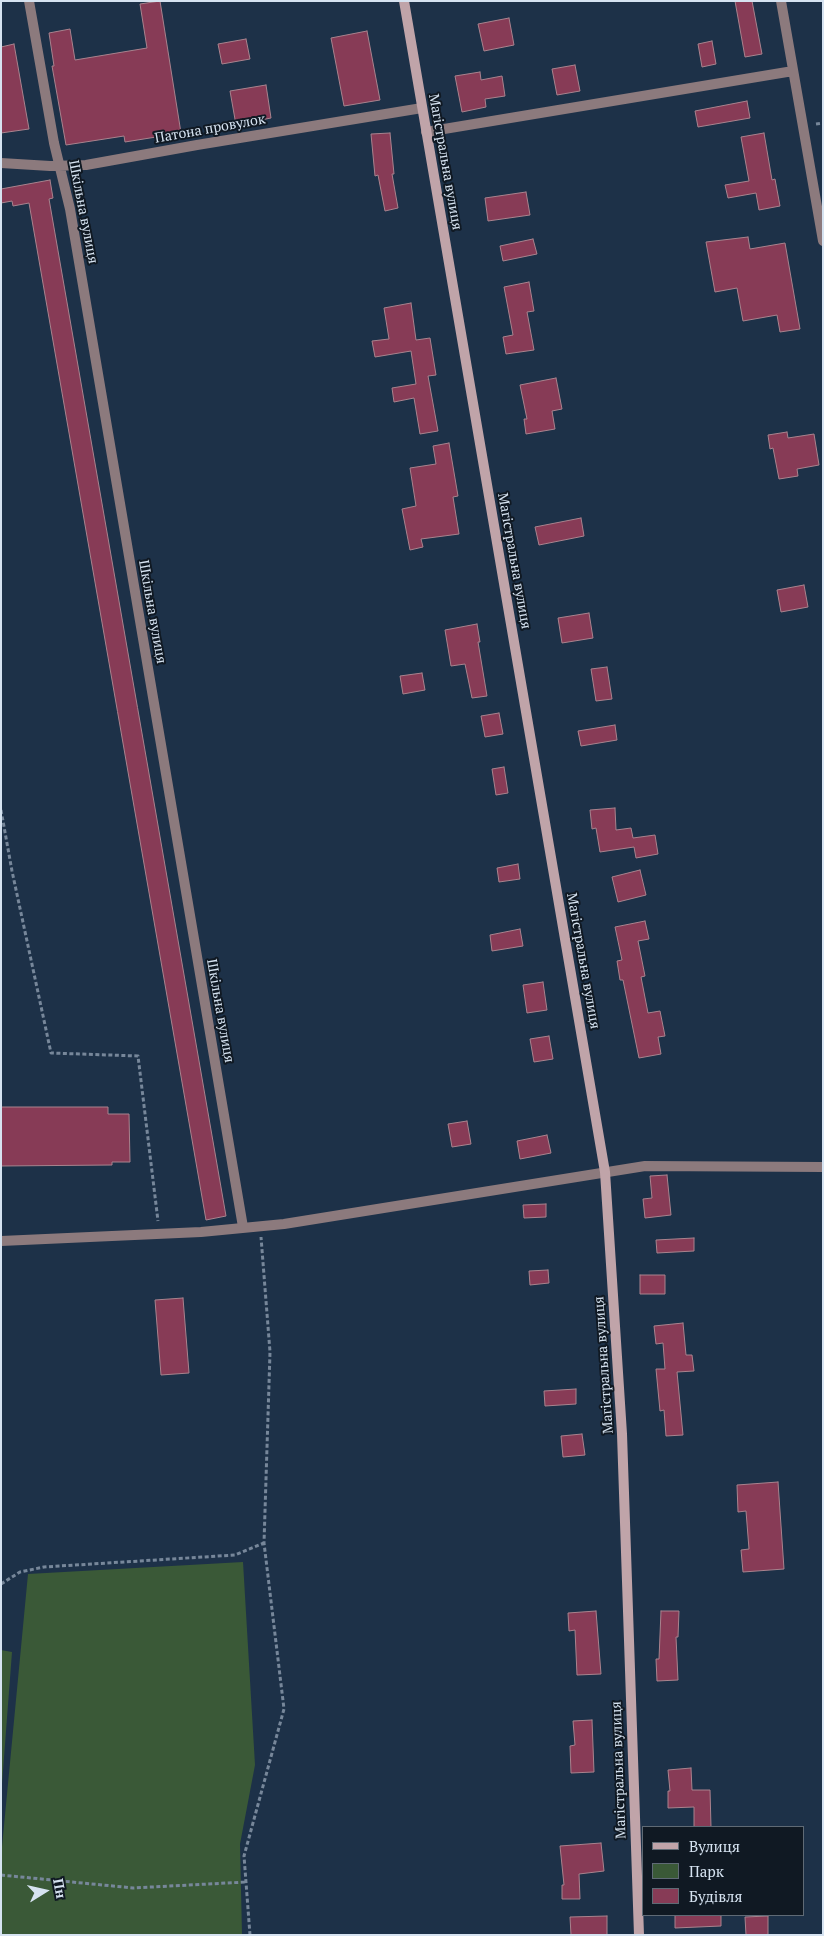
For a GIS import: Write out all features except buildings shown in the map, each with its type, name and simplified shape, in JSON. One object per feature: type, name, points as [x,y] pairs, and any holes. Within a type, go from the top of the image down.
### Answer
[{"type":"main road","name":"Магістральна вулиця","points":[[404,1],[605,1172],[622,1434],[638,1935]]},
{"type":"street","name":"Шкільна вулиця","points":[[29,1],[43,84],[73,228],[243,1228]]},
{"type":"street","points":[[781,1],[823,241]]},
{"type":"street","points":[[426,132],[793,71]]},
{"type":"street","name":"Патона провулок","points":[[1,163],[61,166],[94,164],[422,108]]},
{"type":"street","points":[[1,1241],[201,1232],[322,1219],[628,1168],[659,1165],[823,1167]]},
{"type":"path","points":[[1,810],[12,871],[51,1053],[138,1056],[159,1234]]},
{"type":"path","points":[[250,1935],[244,1856],[284,1709],[264,1543],[270,1352],[260,1226]]},
{"type":"path","points":[[1,1584],[20,1572],[44,1566],[235,1555],[264,1543]]},
{"type":"path","points":[[1,1874],[133,1888],[246,1882]]},
{"type":"green space","points":[[243,1562],[255,1765],[240,1844],[242,1935],[1,1935],[1,1857],[28,1574]]},
{"type":"green space","points":[[1,1650],[12,1652],[1,1797]]}]
